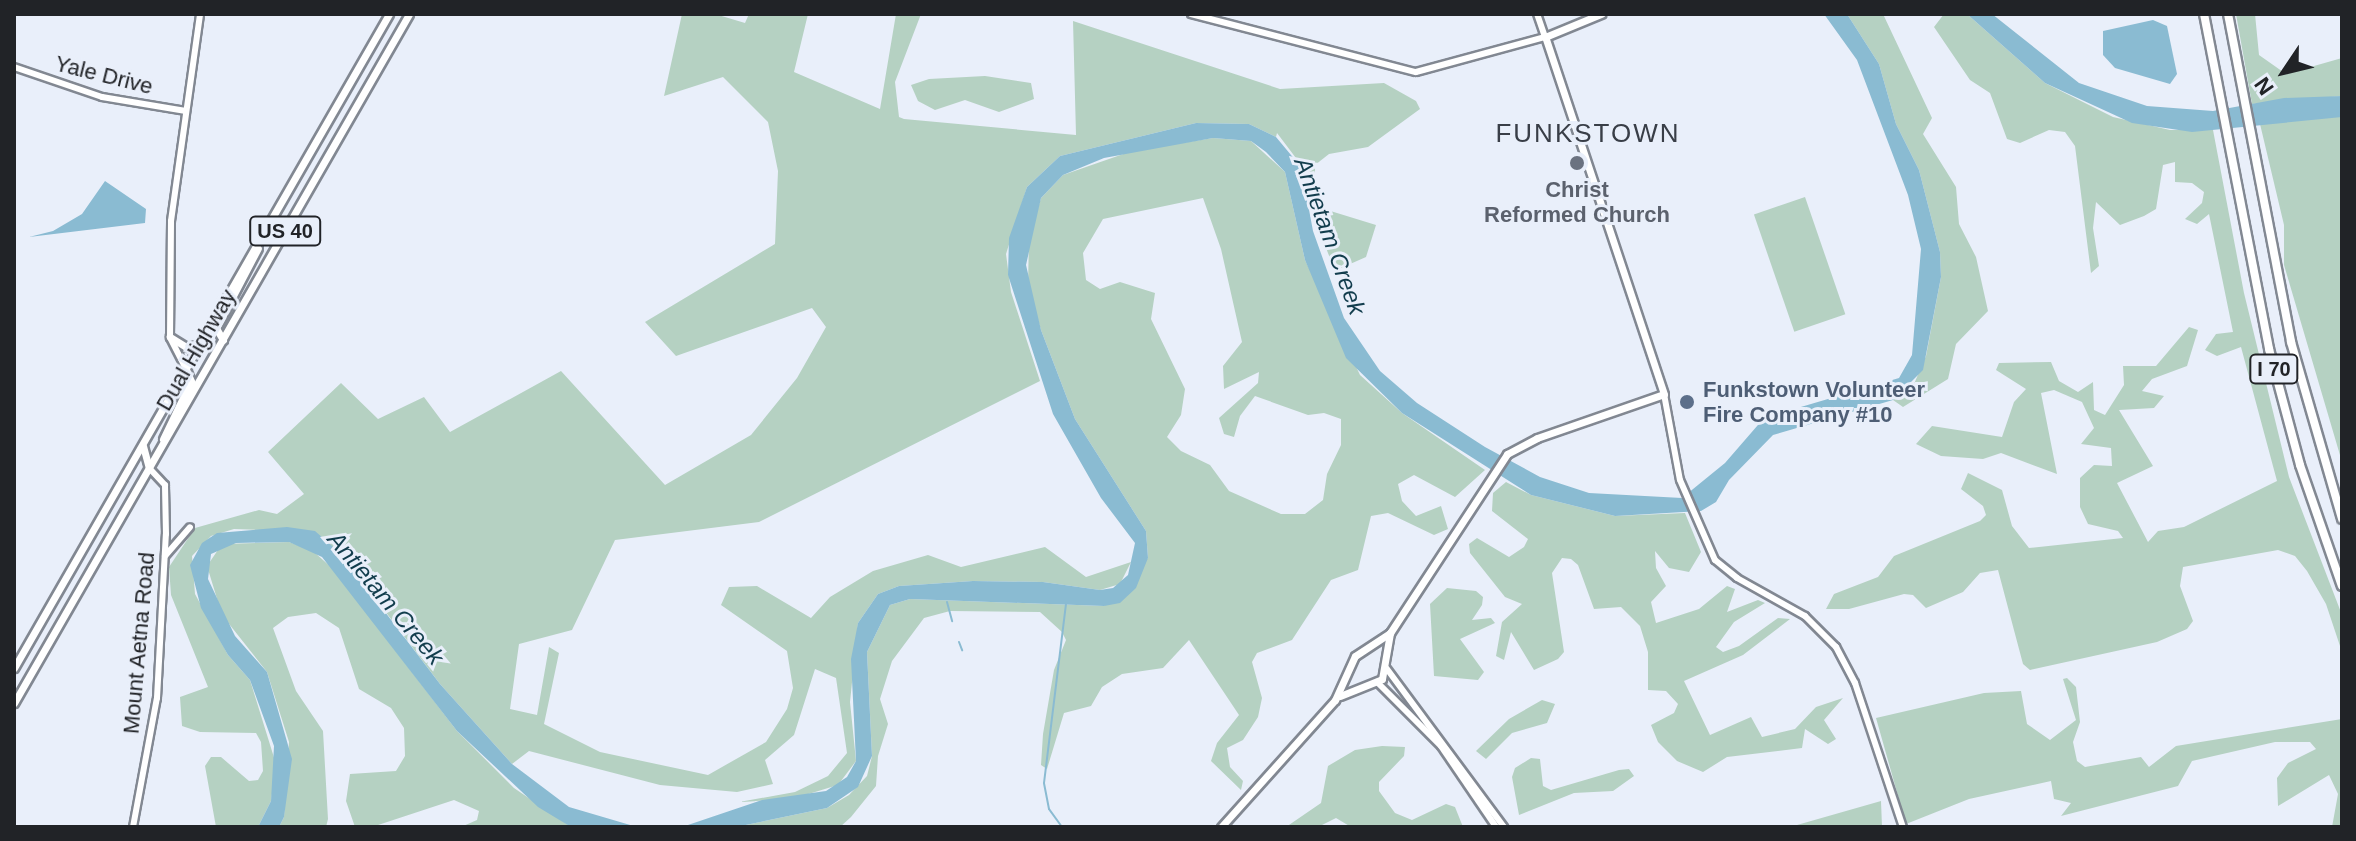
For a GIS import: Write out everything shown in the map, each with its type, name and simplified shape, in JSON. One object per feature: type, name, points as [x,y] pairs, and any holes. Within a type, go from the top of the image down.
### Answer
[{"type":"highway","name":"I 70","points":[[2204,14],[2281,397],[2342,586]]},
{"type":"highway","name":"I 70","points":[[2228,14],[2291,342],[2342,519]]},
{"type":"main road","name":"Dual Highway","points":[[14,668],[389,14]]},
{"type":"main road","name":"Dual Highway","points":[[14,703],[409,14]]},
{"type":"main road","points":[[1221,827],[1335,700],[1365,649],[1390,633],[1485,483],[1507,454],[1537,438],[1664,394],[1545,37],[1601,14]]},
{"type":"main road","points":[[223,340],[216,328],[257,257],[259,242]]},
{"type":"main road","points":[[170,337],[186,347],[200,344]]},
{"type":"main road","points":[[161,449],[165,428],[191,381],[186,369]]},
{"type":"main road","points":[[143,444],[149,468]]},
{"type":"main road","points":[[127,472],[142,480]]},
{"type":"main road","points":[[1335,700],[1365,684],[1377,682],[1387,666],[1390,633]]},
{"type":"main road","points":[[1365,649],[1379,652],[1387,666]]},
{"type":"main road","points":[[1352,667],[1365,684]]},
{"type":"street","points":[[186,369],[170,337],[171,221],[200,14]]},
{"type":"street","points":[[1191,14],[1416,72],[1545,37],[1537,14]]},
{"type":"street","name":"Yale Drive","points":[[14,67],[102,97],[186,111]]},
{"type":"street","points":[[1664,394],[1687,494],[1720,566],[1805,616],[1836,647],[1855,683],[1903,827]]},
{"type":"street","name":"Mount Aetna Road","points":[[133,827],[157,698],[165,556],[167,492],[149,468]]},
{"type":"street","points":[[165,556],[190,527]]},
{"type":"street","points":[[1387,666],[1504,827]]},
{"type":"street","points":[[1377,682],[1410,709],[1441,746],[1496,827]]},
{"type":"green space","points":[[682,14],[715,14],[745,23],[749,14],[808,14],[794,72],[880,109],[896,14],[921,14],[895,82],[899,117],[904,119],[1076,135],[1073,21],[1280,89],[1384,83],[1416,101],[1420,109],[1368,147],[1329,154],[1315,165],[1315,192],[1324,209],[1376,225],[1366,257],[1341,268],[1332,263],[1318,228],[1305,170],[1277,133],[1276,137],[1249,124],[1196,123],[1060,156],[1027,187],[1006,254],[1011,292],[1040,381],[759,522],[615,540],[572,630],[519,644],[510,709],[537,715],[549,647],[559,653],[544,724],[600,752],[708,775],[766,742],[787,709],[793,688],[787,651],[721,605],[729,587],[757,586],[811,618],[830,597],[873,571],[928,555],[961,567],[1045,547],[1086,577],[1131,562],[1120,584],[1100,590],[1043,582],[973,581],[899,586],[878,594],[858,623],[850,702],[856,761],[838,785],[792,799],[739,802],[795,792],[828,776],[847,753],[836,678],[815,669],[794,735],[765,760],[773,784],[737,792],[660,785],[529,751],[512,764],[440,684],[351,566],[315,532],[234,529],[211,536],[192,556],[195,594],[228,655],[250,680],[276,764],[271,801],[258,827],[216,827],[205,766],[211,757],[221,757],[249,781],[258,780],[263,771],[261,742],[256,733],[200,732],[182,726],[180,697],[208,687],[171,595],[169,567],[195,528],[259,510],[277,514],[304,494],[268,452],[341,383],[378,419],[424,397],[450,432],[561,371],[665,485],[751,435],[797,378],[826,327],[812,308],[676,356],[645,322],[775,244],[778,171],[768,122],[723,77],[664,96]]},
{"type":"green space","points":[[1847,14],[1883,14],[1932,118],[1923,134],[1956,187],[1959,224],[1976,257],[1988,311],[1956,344],[1948,379],[1903,407],[1893,400],[1914,384],[1926,356],[1941,277],[1940,252],[1919,170],[1896,124],[1879,64]]},
{"type":"green space","points":[[1944,14],[1967,14],[2045,83],[2113,117],[2170,130],[2213,130],[2244,293],[2289,477],[2342,615],[2342,652],[2326,604],[2307,571],[2295,556],[2278,550],[2183,567],[2180,586],[2193,621],[2187,629],[2157,642],[2030,670],[2023,664],[1998,570],[1980,573],[1963,592],[1926,608],[1913,595],[1904,594],[1849,609],[1826,609],[1834,594],[1878,577],[1894,556],[1980,521],[1986,515],[1983,506],[1961,489],[1968,473],[2002,490],[2012,526],[2029,548],[2123,538],[2118,531],[2088,524],[2080,507],[2080,478],[2094,465],[2112,466],[2111,448],[2081,444],[2094,428],[2082,402],[2054,390],[2041,393],[2057,474],[2001,453],[1983,459],[1941,456],[1916,444],[1932,426],[2002,437],[2014,402],[2026,389],[1996,370],[1999,363],[2051,362],[2059,381],[2078,392],[2093,382],[2094,410],[2105,415],[2124,385],[2123,366],[2156,366],[2189,327],[2198,330],[2187,366],[2152,379],[2142,391],[2164,396],[2154,408],[2119,410],[2153,466],[2117,483],[2148,542],[2158,531],[2184,527],[2277,481],[2241,347],[2217,356],[2205,350],[2216,334],[2233,332],[2209,214],[2197,224],[2185,219],[2202,203],[2204,192],[2192,183],[2175,182],[2175,162],[2163,165],[2156,209],[2144,216],[2120,225],[2096,202],[2093,228],[2099,266],[2091,273],[2075,146],[2065,132],[2049,130],[2020,143],[2007,139],[1990,93],[1970,80],[1934,27]]},
{"type":"green space","points":[[2236,14],[2255,14],[2259,55],[2286,74],[2342,58],[2342,96],[2252,104]]},
{"type":"green space","points":[[985,76],[1031,83],[1034,99],[999,112],[965,100],[935,110],[918,101],[911,85],[929,79]]},
{"type":"green space","points":[[2307,117],[2342,117],[2342,462],[2284,265],[2284,225],[2260,124]]},
{"type":"green space","points":[[1213,138],[1251,141],[1285,172],[1305,260],[1360,375],[1402,413],[1485,470],[1455,497],[1414,475],[1398,484],[1402,501],[1416,516],[1441,506],[1448,529],[1434,535],[1388,513],[1371,516],[1358,570],[1331,580],[1292,640],[1257,653],[1252,662],[1262,698],[1258,717],[1243,740],[1227,748],[1230,767],[1243,781],[1241,790],[1211,761],[1217,743],[1239,715],[1189,640],[1163,668],[1122,674],[1102,687],[1091,706],[1064,713],[1047,769],[1041,765],[1043,734],[1054,670],[1066,640],[1062,632],[1040,612],[950,611],[924,618],[892,661],[880,699],[888,724],[878,756],[876,786],[851,817],[840,827],[736,827],[827,808],[849,795],[867,776],[872,756],[867,652],[890,605],[910,599],[1104,606],[1148,558],[1146,531],[1075,419],[1041,330],[1028,286],[1029,238],[1041,198],[1063,175],[1132,151]],"holes":[[[1203,198],[1221,249],[1242,342],[1223,366],[1224,389],[1259,372],[1258,383],[1219,418],[1224,434],[1234,437],[1240,416],[1255,396],[1308,415],[1324,413],[1341,419],[1341,445],[1327,474],[1323,500],[1305,514],[1281,514],[1229,491],[1210,465],[1181,451],[1167,437],[1181,415],[1185,389],[1151,319],[1155,293],[1120,282],[1100,289],[1086,280],[1083,253],[1103,219]]]},
{"type":"green space","points":[[1805,197],[1845,314],[1794,332],[1754,215]]},
{"type":"green space","points":[[1506,482],[1531,495],[1615,516],[1685,513],[1701,552],[1689,572],[1669,568],[1655,551],[1656,568],[1666,586],[1651,602],[1656,623],[1699,609],[1727,586],[1735,589],[1727,612],[1758,600],[1765,603],[1734,622],[1716,647],[1723,652],[1739,646],[1778,618],[1790,619],[1743,655],[1684,681],[1710,735],[1751,717],[1762,737],[1795,729],[1816,707],[1843,698],[1824,720],[1836,739],[1828,744],[1805,729],[1802,748],[1727,757],[1703,772],[1677,761],[1658,742],[1651,725],[1674,713],[1678,704],[1666,691],[1648,690],[1648,652],[1640,626],[1621,607],[1594,609],[1578,565],[1571,559],[1562,558],[1552,573],[1564,652],[1558,659],[1534,670],[1511,632],[1504,660],[1496,656],[1502,622],[1522,604],[1505,597],[1470,553],[1469,544],[1477,538],[1509,557],[1524,547],[1528,539],[1492,511],[1493,493]]},
{"type":"green space","points":[[289,542],[313,551],[333,569],[457,731],[514,788],[571,827],[461,827],[477,820],[479,811],[454,800],[372,827],[355,827],[346,801],[350,774],[396,771],[405,756],[404,728],[391,708],[359,689],[339,628],[316,613],[288,617],[273,628],[296,691],[323,731],[328,819],[326,827],[279,827],[284,817],[289,742],[267,672],[222,615],[207,566],[222,544]]},
{"type":"green space","points":[[1447,588],[1476,591],[1483,597],[1482,605],[1472,620],[1491,618],[1495,623],[1460,639],[1484,672],[1478,680],[1434,676],[1430,604]]},
{"type":"green space","points":[[2067,678],[2076,687],[2080,722],[2073,742],[2077,761],[2085,767],[2141,757],[2149,767],[2176,746],[2342,719],[2342,827],[2332,827],[2338,794],[2329,775],[2278,806],[2277,778],[2288,763],[2316,749],[2310,742],[2275,742],[2192,761],[2178,786],[2061,816],[2071,803],[2054,799],[2051,781],[1969,799],[1906,824],[1876,718],[1984,693],[2021,691],[2027,724],[2050,740],[2076,720],[2063,679]]},
{"type":"green space","points":[[1542,700],[1555,704],[1547,723],[1512,733],[1486,759],[1476,751],[1509,719]]},
{"type":"green space","points":[[1405,747],[1404,756],[1379,782],[1379,791],[1395,813],[1412,820],[1446,804],[1455,807],[1463,827],[1351,827],[1336,818],[1318,827],[1286,827],[1321,803],[1328,766],[1355,750]]},
{"type":"green space","points":[[1531,758],[1540,759],[1543,786],[1551,790],[1619,770],[1629,769],[1634,776],[1613,791],[1574,793],[1519,815],[1512,777],[1515,768]]},
{"type":"green space","points":[[1881,801],[1882,827],[1790,827]]},
{"type":"water","name":"Antietam Creek","points":[[1824,14],[1847,14],[1879,64],[1896,124],[1919,170],[1940,252],[1941,277],[1923,370],[1893,400],[1773,435],[1729,480],[1716,502],[1701,511],[1615,516],[1531,495],[1402,413],[1346,358],[1305,260],[1285,172],[1266,152],[1251,141],[1213,138],[1104,158],[1063,175],[1041,198],[1026,265],[1041,330],[1075,419],[1146,531],[1148,558],[1136,588],[1120,603],[1104,606],[910,599],[890,605],[867,652],[872,756],[858,787],[827,808],[736,827],[682,827],[762,800],[826,791],[847,777],[856,761],[851,659],[858,623],[878,594],[899,586],[973,581],[1043,582],[1100,590],[1113,588],[1128,575],[1135,543],[1101,498],[1053,414],[1008,275],[1009,238],[1027,187],[1060,156],[1196,123],[1249,124],[1276,137],[1301,167],[1313,231],[1344,318],[1380,371],[1417,403],[1485,447],[1540,477],[1589,493],[1682,498],[1725,463],[1764,418],[1899,378],[1912,355],[1921,249],[1908,195],[1857,60]]},
{"type":"water","points":[[1967,14],[1992,14],[2079,83],[2147,106],[2213,111],[2284,98],[2342,96],[2342,117],[2192,132],[2132,123],[2045,83]]},
{"type":"water","points":[[2153,20],[2167,26],[2177,74],[2170,84],[2115,68],[2103,55],[2103,31]]},
{"type":"water","points":[[105,181],[146,209],[145,223],[29,237],[53,231],[82,214]]},
{"type":"water","name":"Antietam Creek","points":[[287,527],[315,531],[340,553],[440,684],[512,764],[569,807],[637,827],[571,827],[538,807],[457,731],[322,557],[289,542],[236,543],[211,554],[208,579],[235,636],[267,672],[292,759],[284,817],[279,827],[258,827],[271,801],[274,746],[250,680],[228,655],[201,608],[190,565],[202,543],[217,533]]},
{"type":"waterway","points":[[947,602],[952,621]]},
{"type":"waterway","points":[[1062,827],[1049,809],[1044,783],[1066,603]]},
{"type":"waterway","points":[[959,642],[962,650]]},
{"type":"place","name":"Christ Reformed Church","points":[[1577,163]]},
{"type":"place","name":"Funkstown Volunteer Fire Company #10","points":[[1687,402]]},
{"type":"district","name":"FUNKSTOWN","points":[[1588,134]]}]
